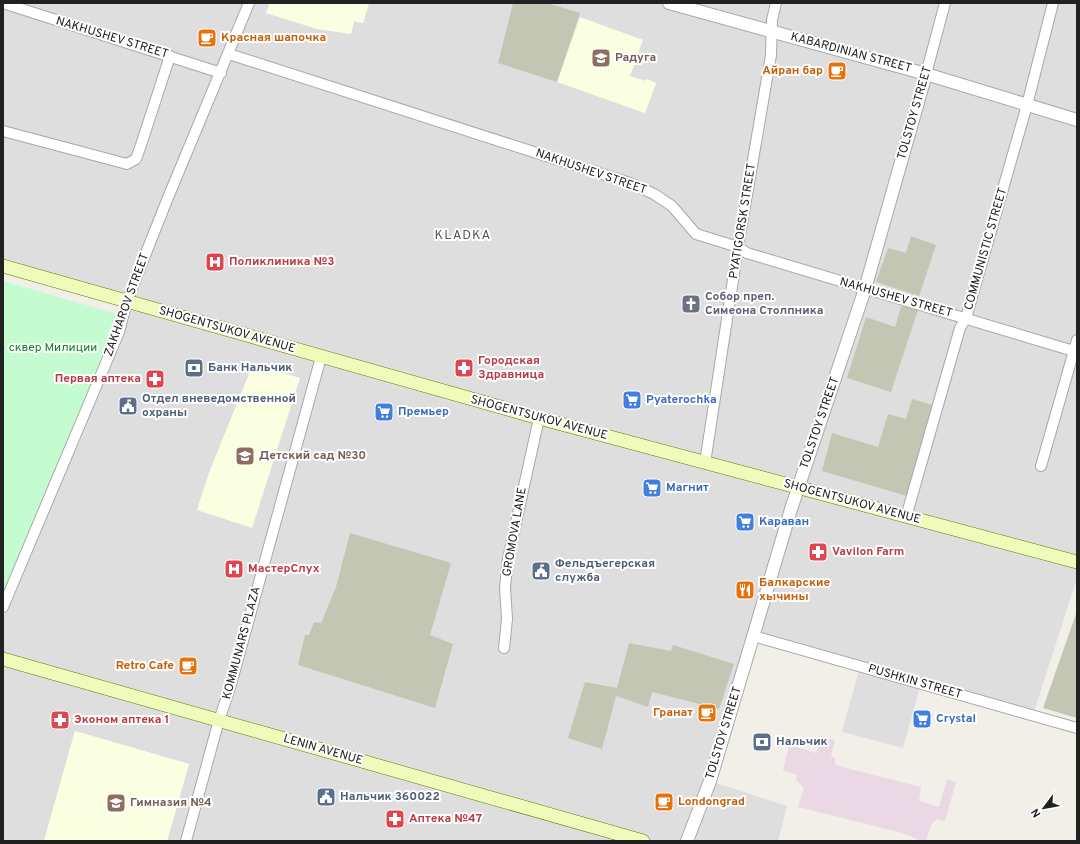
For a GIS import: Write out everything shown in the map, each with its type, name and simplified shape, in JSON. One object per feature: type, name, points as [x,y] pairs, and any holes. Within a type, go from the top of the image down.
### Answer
[{"type":"main road","name":"SHOGENTSUKOV AVENUE","points":[[3,266],[539,418],[1077,562]]},
{"type":"main road","name":"LENIN AVENUE","points":[[3,659],[643,841]]},
{"type":"street","name":"NAKHUSHEV STREET","points":[[3,3],[220,73]]},
{"type":"street","name":"ZAKHAROV STREET","points":[[3,607],[119,332],[127,301],[167,200],[249,3]]},
{"type":"street","name":"KABARDINIAN STREET","points":[[669,3],[926,74],[1077,120]]},
{"type":"street","name":"PYATIGORSK STREET","points":[[705,463],[738,247],[772,50],[772,32],[776,3]]},
{"type":"street","name":"TOLSTOY STREET","points":[[687,841],[710,781],[798,488],[865,289],[945,3]]},
{"type":"street","name":"COMMUNISTIC STREET","points":[[906,517],[960,328],[966,318],[1027,105],[1053,3]]},
{"type":"street","name":"NAKHUSHEV STREET","points":[[229,54],[630,183],[654,194],[672,206],[696,234],[704,238],[738,247],[747,253],[1076,352]]},
{"type":"street","points":[[3,131],[127,164],[136,159],[170,56]]},
{"type":"street","points":[[1041,466],[1076,352],[1077,340]]},
{"type":"street","name":"KOMMUNARS PLAZA","points":[[186,841],[230,688],[321,357]]},
{"type":"street","name":"GROMOVA LANE","points":[[504,648],[507,619],[505,587],[508,559],[539,418]]},
{"type":"street","name":"PUSHKIN STREET","points":[[753,636],[1077,728]]},
{"type":"shaded area","points":[[3,3],[270,3],[266,13],[351,34],[354,21],[363,23],[369,3],[1077,3],[1077,578],[1033,715],[921,684],[903,748],[842,732],[860,666],[753,636],[710,781],[787,806],[778,841],[167,841],[189,764],[75,731],[44,841],[3,841],[3,607],[127,301],[3,266]],"holes":[[[630,76],[645,81],[646,79],[656,83],[645,113],[557,81]],[[253,364],[197,510],[209,473]]]},
{"type":"shaded area","points":[[270,3],[369,3],[363,23],[354,21],[351,34],[317,29],[266,13]]},
{"type":"shaded area","points":[[513,3],[547,3],[580,13],[557,82],[498,63]]},
{"type":"shaded area","name":"Радуга","points":[[580,17],[643,40],[630,76],[645,81],[646,79],[656,83],[645,113],[557,82]]},
{"type":"shaded area","points":[[911,236],[936,245],[919,296],[876,282],[888,248],[906,253]]},
{"type":"shaded area","points":[[902,304],[918,310],[891,392],[847,378],[866,317],[895,327]]},
{"type":"shaded area","name":"Детский сад №30","points":[[253,364],[300,378],[252,528],[197,510],[209,473]]},
{"type":"shaded area","points":[[912,399],[933,405],[907,496],[822,471],[832,433],[878,447],[888,414],[906,419]]},
{"type":"shaded area","points":[[350,533],[451,563],[430,635],[453,644],[435,708],[298,665],[305,635],[309,635],[314,622],[321,623],[336,587]]},
{"type":"shaded area","points":[[1077,611],[1077,718],[1043,708]]},
{"type":"shaded area","points":[[629,643],[671,651],[673,645],[734,664],[719,709],[652,692],[648,707],[616,696],[602,749],[568,738],[585,682],[617,688]]},
{"type":"shaded area","name":"Гимназия №4","points":[[75,731],[189,764],[167,841],[44,841]]},
{"type":"shaded area","points":[[821,736],[835,740],[831,756],[835,758],[835,765],[921,787],[919,801],[939,807],[947,779],[956,782],[945,821],[937,819],[931,825],[926,841],[922,841],[902,833],[798,807],[804,788],[796,780],[797,775],[783,770],[789,745],[816,753]]},
{"type":"green space","name":"сквер Милиции","points":[[3,281],[121,315],[3,596]]},
{"type":"place","name":"Красная шапочка","points":[[207,38]]},
{"type":"place","name":"Радуга","points":[[601,58]]},
{"type":"place","name":"Айран бар","points":[[837,71]]},
{"type":"place","name":"Поликлиника №3","points":[[215,262]]},
{"type":"place","name":"Собор преп. Симеона Столпника","points":[[691,304]]},
{"type":"place","name":"Банк Нальчик","points":[[194,368]]},
{"type":"place","name":"Городская Здравница","points":[[464,368]]},
{"type":"place","name":"Первая аптека","points":[[155,379]]},
{"type":"place","name":"Pyaterochka","points":[[632,400]]},
{"type":"place","name":"Отдел вневедомственной охраны","points":[[128,406]]},
{"type":"place","name":"Премьер","points":[[384,412]]},
{"type":"place","name":"Детский сад №30","points":[[245,456]]},
{"type":"place","name":"Магнит","points":[[652,488]]},
{"type":"place","name":"Караван","points":[[745,522]]},
{"type":"place","name":"Vavilon Farm","points":[[818,552]]},
{"type":"place","name":"МастерСлух","points":[[234,569]]},
{"type":"place","name":"Фельдъегерская служба","points":[[541,571]]},
{"type":"place","name":"Балкарские хычины","points":[[745,590]]},
{"type":"place","name":"Retro Cafe","points":[[188,666]]},
{"type":"place","name":"Гранат","points":[[707,713]]},
{"type":"place","name":"Crystal","points":[[922,719]]},
{"type":"place","name":"Эконом аптека 1","points":[[60,720]]},
{"type":"place","name":"Нальчик","points":[[762,742]]},
{"type":"place","name":"Нальчик 360022","points":[[326,797]]},
{"type":"place","name":"Londongrad","points":[[664,802]]},
{"type":"place","name":"Гимназия №4","points":[[116,803]]},
{"type":"place","name":"Аптека №47","points":[[395,819]]},
{"type":"district","name":"KLADKA","points":[[463,236]]}]
